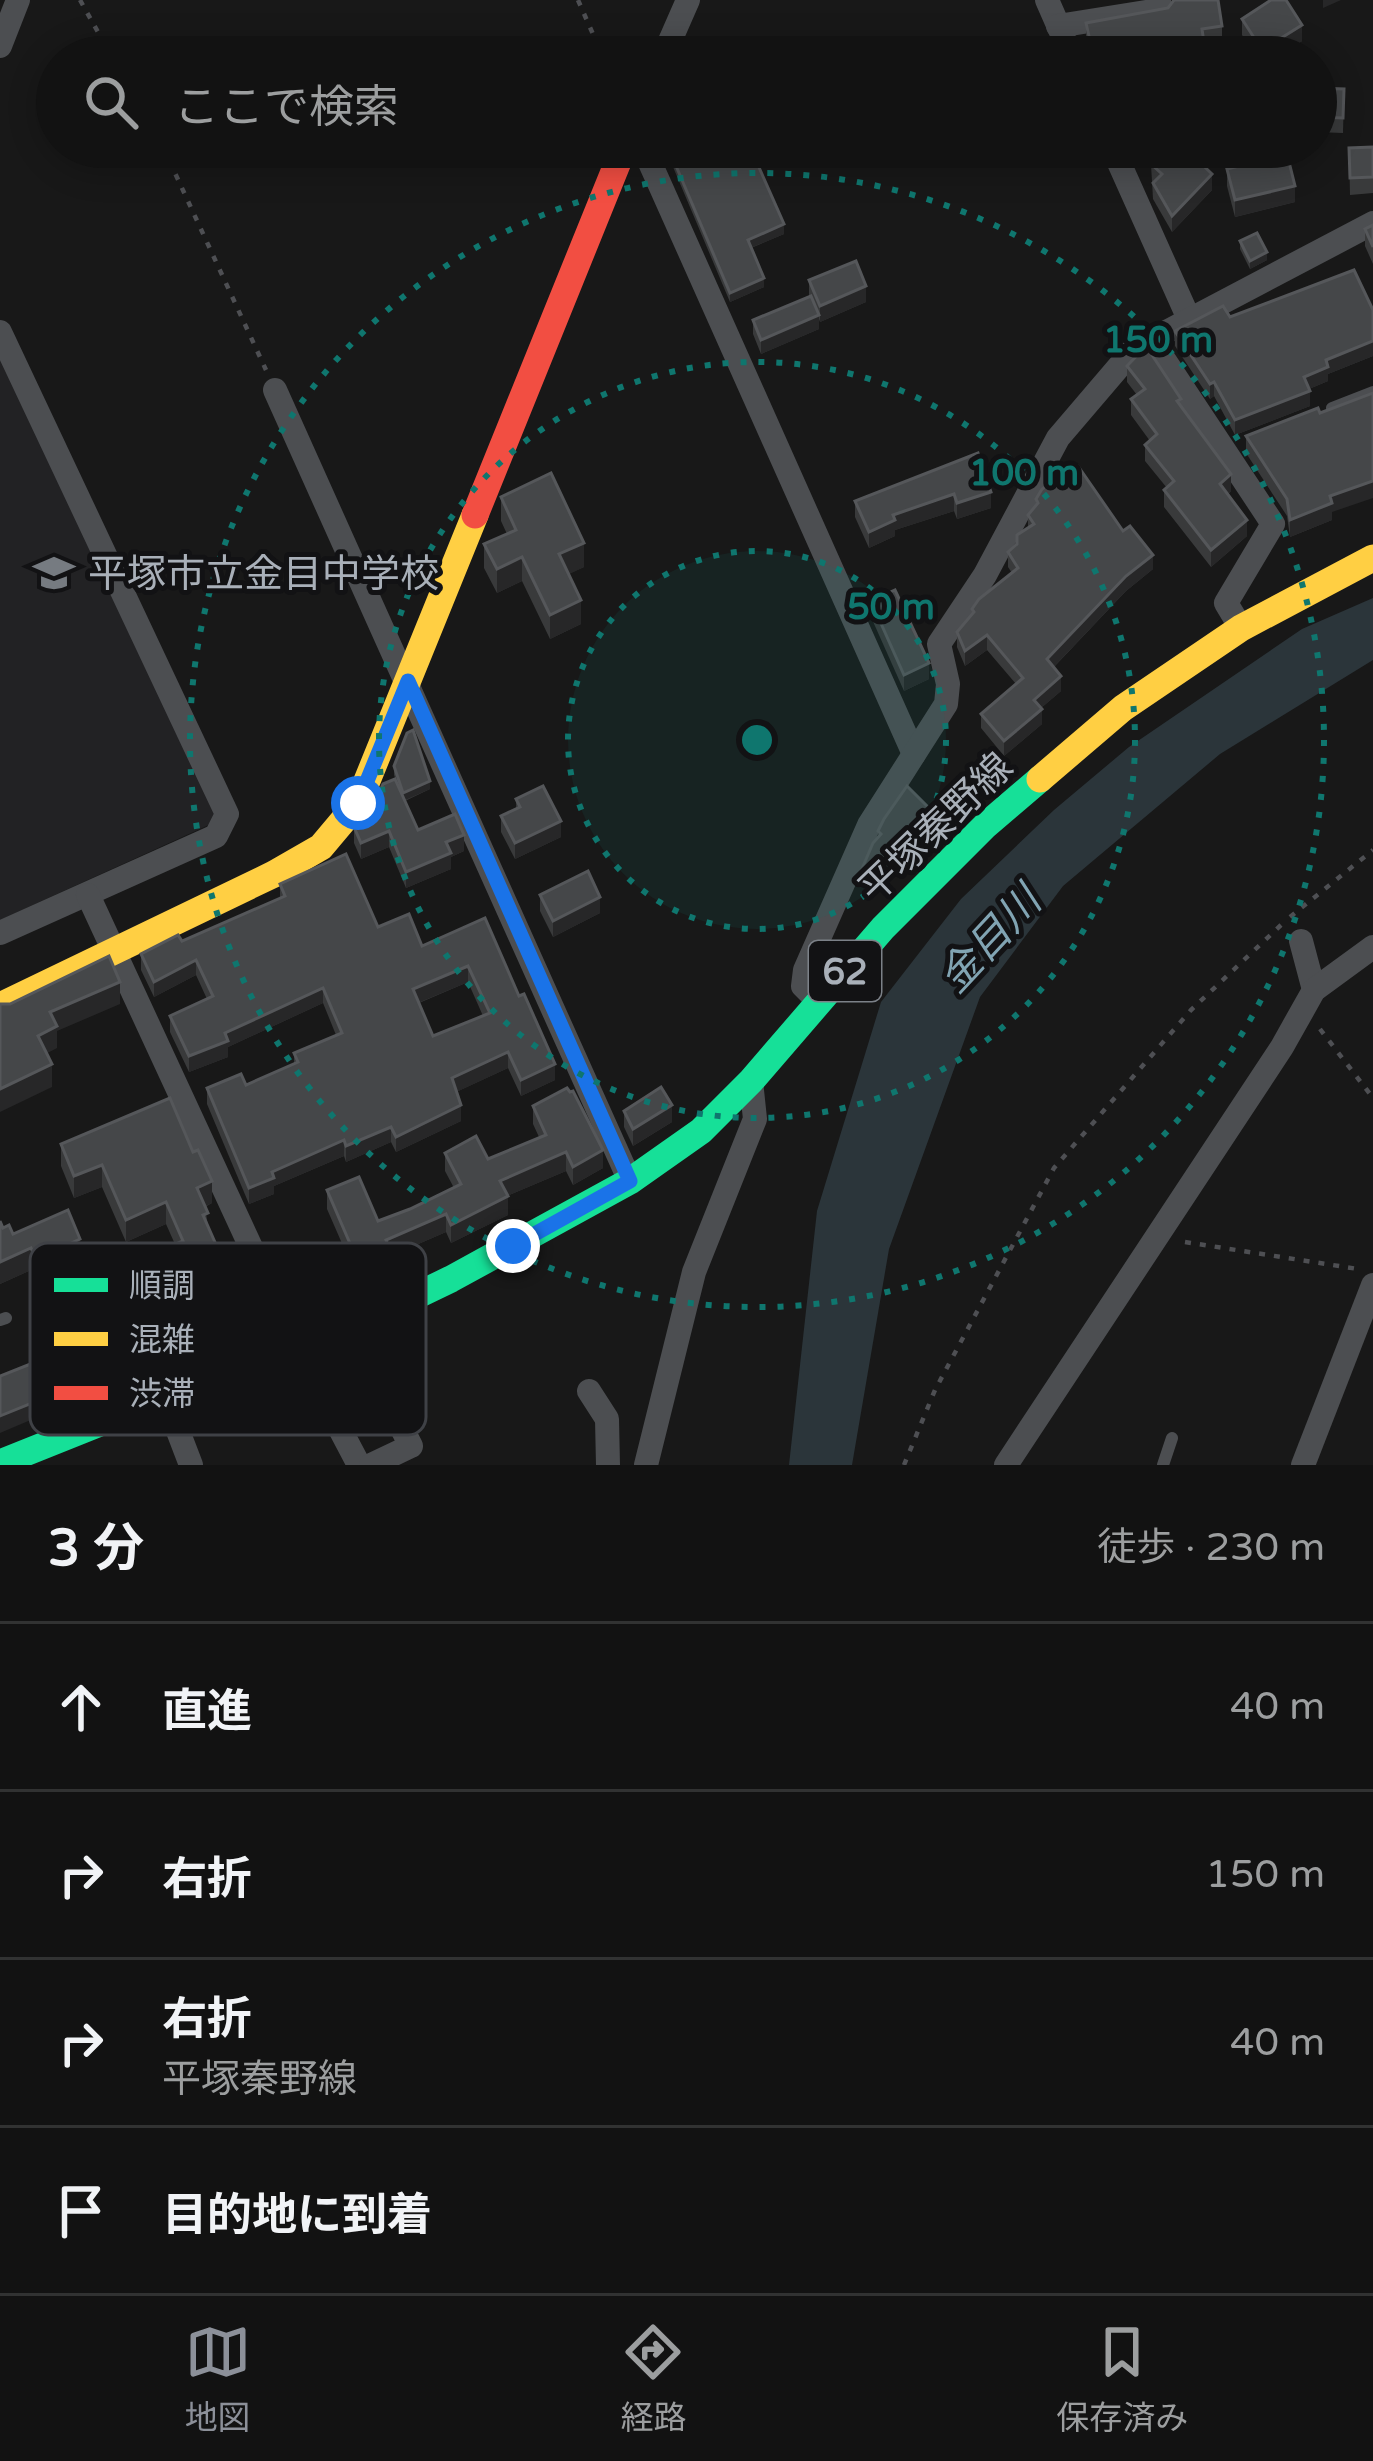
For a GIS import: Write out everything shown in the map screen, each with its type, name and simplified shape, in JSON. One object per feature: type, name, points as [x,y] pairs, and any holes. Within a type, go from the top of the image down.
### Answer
[{"type":"main road","points":[[0,1006],[274,874],[321,847],[358,803],[616,168]]},
{"type":"main road","name":"平塚秦野線","points":[[426,1292],[630,1181],[701,1131],[985,826],[1124,708],[1241,628],[1373,558]]},
{"type":"main road","name":"平塚秦野線","points":[[0,1463],[70,1435]]},
{"type":"street","points":[[0,46],[18,0]]},
{"type":"street","points":[[672,36],[688,0]]},
{"type":"street","points":[[1047,0],[1063,36]]},
{"type":"street","points":[[1058,26],[1159,10],[1159,0]]},
{"type":"street","points":[[652,168],[914,754]]},
{"type":"street","points":[[1121,168],[1189,319]]},
{"type":"street","points":[[818,1001],[803,986],[805,970],[869,825],[946,704],[948,685],[939,644],[985,575],[1058,438],[1134,350],[1373,224]]},
{"type":"street","points":[[0,332],[226,814],[216,836],[0,933]]},
{"type":"street","points":[[1151,340],[1236,446],[1273,524],[1226,603],[1241,628]]},
{"type":"street","points":[[275,391],[630,1181]]},
{"type":"street","points":[[88,895],[248,1243]]},
{"type":"street","points":[[1301,941],[1310,1000]]},
{"type":"street","points":[[1006,1465],[1310,1000],[1373,946]]},
{"type":"street","points":[[646,1465],[694,1272],[755,1119],[751,1081]]},
{"type":"street","points":[[1303,1465],[1373,1285]]},
{"type":"street","points":[[589,1391],[607,1419],[608,1465]]},
{"type":"street","points":[[180,1435],[191,1465]]},
{"type":"street","points":[[343,1435],[359,1465]]},
{"type":"street","points":[[370,1465],[411,1446],[405,1435]]},
{"type":"street","points":[[608,1436],[652,1439]]},
{"type":"lane","points":[[1310,417],[1373,392]]},
{"type":"lane","points":[[1163,1465],[1172,1438]]},
{"type":"path","points":[[80,0],[100,36]]},
{"type":"path","points":[[578,0],[594,36]]},
{"type":"path","points":[[173,168],[275,391]]},
{"type":"path","points":[[904,1465],[935,1390],[1054,1168],[1155,1048],[1227,973],[1373,850]]},
{"type":"path","points":[[1310,1000],[1373,1098]]},
{"type":"path","points":[[1156,1237],[1373,1272]]},
{"type":"shaded area","name":"平塚市立金目中学校","points":[[0,331],[217,814],[213,823],[0,920]]},
{"type":"water","name":"金目川","points":[[1373,598],[1373,660],[1220,754],[1063,886],[980,997],[889,1249],[852,1465],[789,1465],[817,1211],[881,1002],[961,899],[1054,810],[1129,747],[1302,629]]},
{"type":"building","points":[[1174,0],[1218,0],[1222,26],[1202,29],[1203,36],[1089,36],[1086,23],[1168,8]]},
{"type":"building","points":[[1271,0],[1286,0],[1302,25],[1284,36],[1253,36],[1242,19]]},
{"type":"building","points":[[1337,89],[1344,89],[1343,118],[1337,118]]},
{"type":"building","points":[[1373,147],[1373,177],[1350,178],[1349,148]]},
{"type":"building","points":[[677,168],[759,168],[784,224],[748,240],[764,278],[730,293]]},
{"type":"building","points":[[1155,168],[1206,168],[1212,174],[1172,216],[1153,183],[1162,174]]},
{"type":"building","points":[[1290,168],[1295,186],[1235,200],[1227,169]]},
{"type":"building","points":[[1257,233],[1267,252],[1250,261],[1240,241]]},
{"type":"building","points":[[856,261],[866,286],[820,306],[809,280]]},
{"type":"building","points":[[1354,270],[1373,310],[1373,341],[1326,360],[1328,367],[1304,377],[1310,391],[1235,420],[1214,382],[1210,384],[1175,331],[1223,306],[1230,317]]},
{"type":"building","points":[[811,296],[819,315],[761,340],[753,320]]},
{"type":"building","points":[[1146,346],[1181,399],[1177,401],[1231,474],[1220,484],[1247,520],[1211,550],[1164,490],[1174,481],[1145,445],[1157,434],[1131,399],[1145,389],[1127,366]]},
{"type":"building","points":[[1373,393],[1373,481],[1330,496],[1332,503],[1290,520],[1287,499],[1246,436]]},
{"type":"building","points":[[978,453],[991,492],[957,503],[954,494],[893,515],[895,520],[869,532],[855,501]]},
{"type":"building","points":[[1078,466],[1123,531],[1130,526],[1153,555],[1126,576],[1047,659],[1061,676],[1034,700],[1042,709],[1004,741],[981,714],[1023,678],[987,635],[965,651],[957,632],[979,599],[1018,568],[1008,552],[1017,544],[1017,535],[1034,524],[1028,515],[1042,489]]},
{"type":"building","points":[[551,473],[584,543],[559,554],[581,600],[550,615],[522,557],[497,569],[484,544],[516,530],[501,497]]},
{"type":"building","points":[[895,590],[929,663],[904,675],[871,601]]},
{"type":"building","points":[[413,730],[430,781],[403,793],[394,766],[407,733]]},
{"type":"building","points":[[395,779],[418,830],[455,814],[464,835],[446,842],[451,853],[406,872],[389,831],[361,843],[354,827],[368,810],[381,804],[377,798],[383,784]]},
{"type":"building","points":[[543,786],[561,821],[515,843],[501,816],[520,807],[516,799]]},
{"type":"building","points":[[907,786],[933,812],[869,880],[861,871],[884,819]]},
{"type":"building","points":[[346,854],[378,927],[409,914],[422,946],[485,918],[555,1064],[521,1080],[508,1052],[452,1078],[461,1105],[396,1137],[391,1127],[346,1146],[344,1140],[272,1172],[274,1178],[249,1188],[207,1088],[241,1074],[246,1085],[298,1062],[294,1053],[342,1033],[323,988],[225,1033],[228,1041],[189,1056],[170,1016],[213,996],[196,960],[154,982],[141,954],[178,935],[182,941],[285,896],[280,884]],"holes":[[[468,966],[490,1013],[433,1036],[413,989]]]},
{"type":"building","points":[[588,871],[600,897],[553,921],[540,895]]},
{"type":"building","points":[[109,956],[120,982],[50,1012],[57,1026],[38,1036],[52,1064],[0,1089],[0,1004],[10,1004]]},
{"type":"building","points":[[661,1087],[672,1105],[633,1129],[624,1111]]},
{"type":"building","points":[[567,1088],[573,1091],[603,1150],[573,1167],[566,1152],[500,1181],[508,1196],[451,1225],[446,1214],[387,1243],[350,1243],[327,1190],[359,1177],[378,1221],[410,1209],[461,1184],[445,1153],[476,1136],[488,1159],[546,1135],[533,1106]]},
{"type":"building","points":[[170,1098],[193,1152],[198,1150],[212,1181],[197,1188],[215,1243],[178,1243],[183,1241],[166,1202],[126,1220],[102,1165],[74,1176],[61,1144]]},
{"type":"building","points":[[68,1210],[80,1239],[30,1243],[30,1248],[0,1262],[0,1221],[13,1234]]},
{"type":"building","points":[[30,1364],[30,1404],[0,1416],[0,1376]]},
{"type":"traffic: fast","points":[[426,1291],[630,1181],[701,1131],[751,1081],[883,928],[985,826],[1040,779]]},
{"type":"traffic: fast","points":[[0,1463],[70,1435]]},
{"type":"traffic: slow","points":[[0,1006],[321,847],[358,803],[475,515]]},
{"type":"traffic: slow","points":[[1040,779],[1123,708],[1241,628],[1373,558]]},
{"type":"traffic: jam","points":[[475,515],[615,168]]},
{"type":"place","name":"平塚市立金目中学校","points":[[54,573]]},
{"type":"route","points":[[358,803],[408,681],[630,1181],[513,1246]]}]
